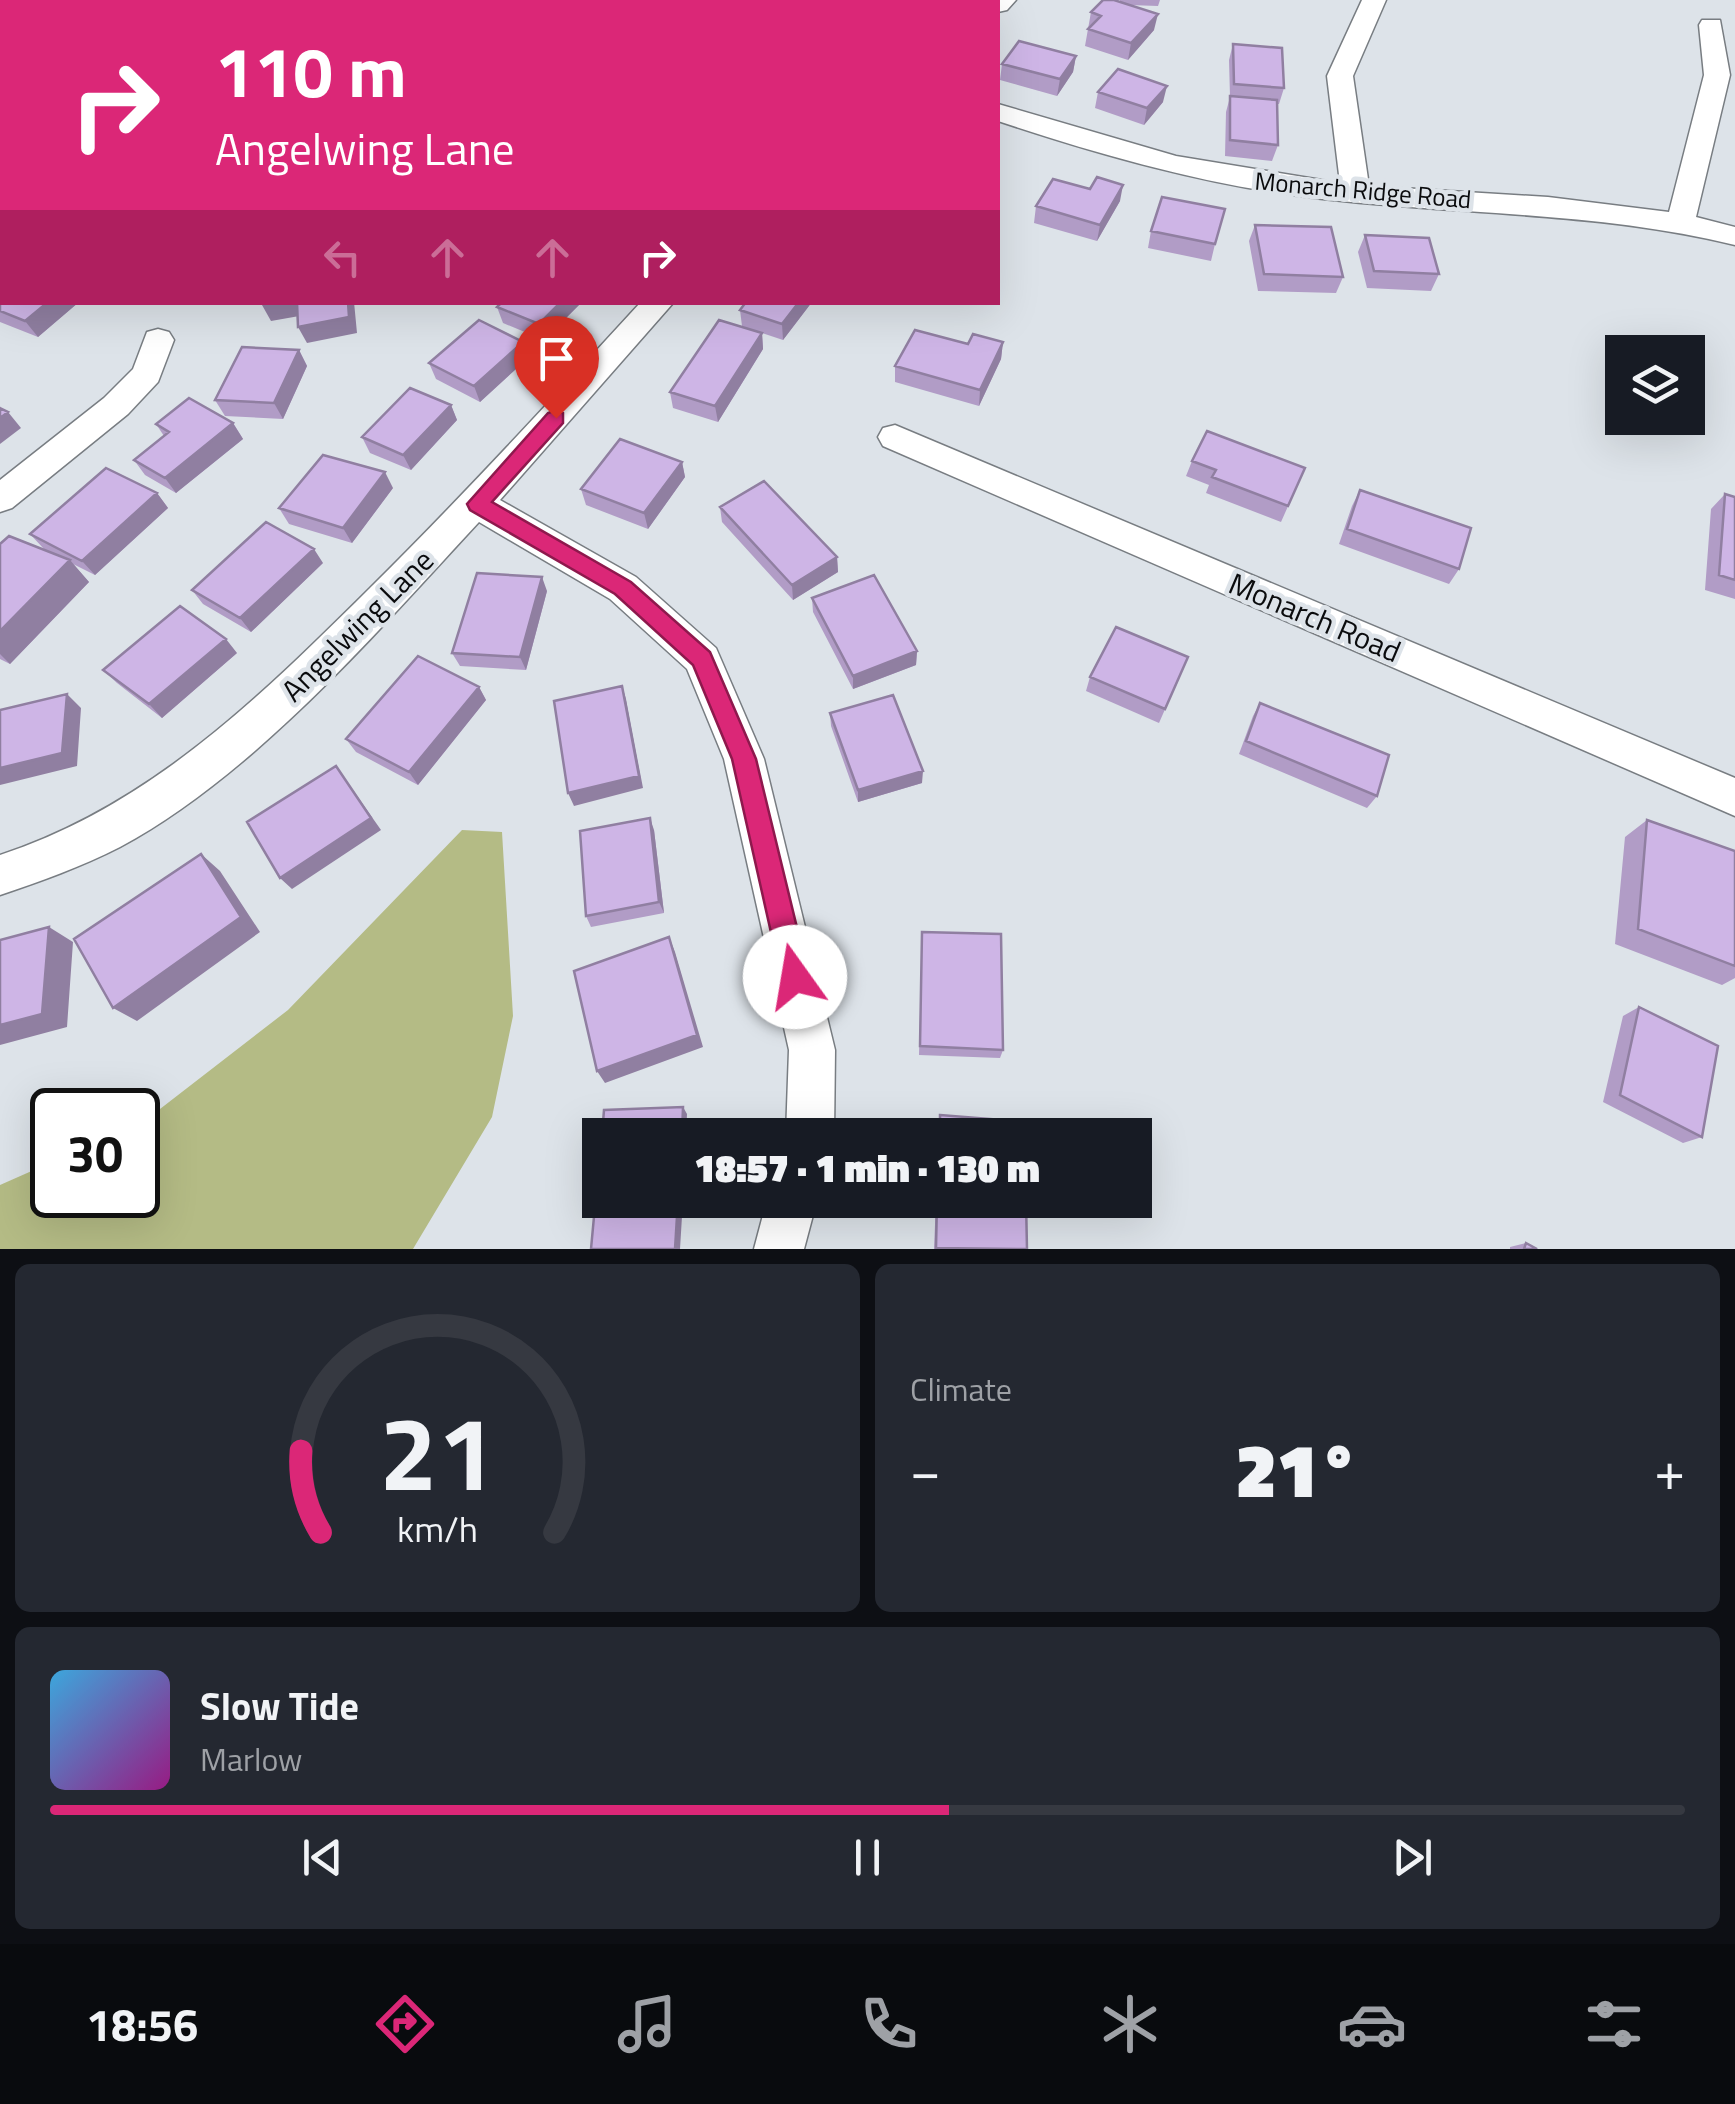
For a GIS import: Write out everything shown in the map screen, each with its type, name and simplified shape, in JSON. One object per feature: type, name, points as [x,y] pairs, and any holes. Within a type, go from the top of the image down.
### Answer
[{"type":"street","points":[[1356,194],[1340,76],[1374,0]]},
{"type":"street","points":[[1680,220],[1716,75],[1712,25]]},
{"type":"street","name":"Monarch Ridge Road","points":[[1000,113],[1099,146],[1200,173],[1356,194],[1579,207],[1680,220],[1735,236]]},
{"type":"street","name":"Angelwing Lane","points":[[0,875],[38,865],[155,806],[271,710],[478,504],[656,305]]},
{"type":"street","points":[[0,499],[116,406],[146,374],[158,340]]},
{"type":"street","name":"Monarch Road","points":[[895,436],[1735,797]]},
{"type":"street","points":[[478,504],[623,588],[702,659],[744,759],[812,1050],[810,1118]]},
{"type":"street","points":[[779,1249],[787,1218]]},
{"type":"green space","points":[[462,830],[502,832],[513,1016],[492,1117],[413,1249],[0,1249],[0,1185],[30,1172],[30,1218],[160,1218],[160,1109],[288,1010]]},
{"type":"building","points":[[1103,0],[1158,14],[1131,43],[1088,29],[1101,16],[1091,12]]},
{"type":"building","points":[[1019,41],[1076,56],[1060,79],[1002,64]]},
{"type":"building","points":[[1233,44],[1282,48],[1284,88],[1234,84]]},
{"type":"building","points":[[1118,69],[1167,86],[1147,108],[1098,92]]},
{"type":"building","points":[[1230,96],[1277,100],[1278,145],[1230,140]]},
{"type":"building","points":[[1097,177],[1123,185],[1100,225],[1036,206],[1053,179],[1090,189]]},
{"type":"building","points":[[1162,197],[1225,209],[1215,244],[1151,231]]},
{"type":"building","points":[[1255,225],[1331,227],[1343,277],[1264,274]]},
{"type":"building","points":[[1365,235],[1429,238],[1439,274],[1374,271]]},
{"type":"building","points":[[0,305],[44,305],[25,321],[0,311]]},
{"type":"building","points":[[297,305],[348,305],[349,317],[298,327]]},
{"type":"building","points":[[499,305],[558,305],[539,324]]},
{"type":"building","points":[[744,305],[797,305],[782,324],[740,310]]},
{"type":"building","points":[[479,320],[523,342],[474,386],[429,363]]},
{"type":"building","points":[[719,320],[762,333],[715,406],[670,392]]},
{"type":"building","points":[[915,330],[968,344],[973,334],[1003,342],[980,390],[895,366]]},
{"type":"building","points":[[242,347],[299,350],[274,403],[215,400]]},
{"type":"building","points":[[410,388],[451,405],[403,455],[362,437]]},
{"type":"building","points":[[189,398],[233,423],[165,478],[134,460],[169,432],[156,424]]},
{"type":"building","points":[[1207,431],[1305,468],[1288,506],[1212,477],[1216,470],[1192,461]]},
{"type":"building","points":[[620,439],[682,462],[644,513],[581,489]]},
{"type":"building","points":[[323,455],[385,472],[343,528],[279,508]]},
{"type":"building","points":[[106,468],[157,493],[82,561],[30,534]]},
{"type":"building","points":[[764,481],[837,557],[792,585],[720,507]]},
{"type":"building","points":[[1360,490],[1471,528],[1459,569],[1347,529]]},
{"type":"building","points":[[1725,494],[1735,497],[1735,580],[1719,575]]},
{"type":"building","points":[[266,522],[314,549],[240,618],[192,590]]},
{"type":"building","points":[[9,536],[70,560],[0,631],[0,544]]},
{"type":"building","points":[[477,573],[542,577],[520,657],[452,653]]},
{"type":"building","points":[[874,575],[917,651],[853,676],[812,598]]},
{"type":"building","points":[[180,606],[226,639],[149,704],[103,670]]},
{"type":"building","points":[[1116,627],[1188,657],[1165,709],[1090,677]]},
{"type":"building","points":[[418,656],[479,687],[409,772],[346,739]]},
{"type":"building","points":[[622,686],[639,776],[568,793],[554,701]]},
{"type":"building","points":[[67,694],[62,753],[0,768],[0,710]]},
{"type":"building","points":[[893,695],[923,771],[858,790],[830,713]]},
{"type":"building","points":[[1260,703],[1389,755],[1377,796],[1246,741]]},
{"type":"building","points":[[336,766],[371,818],[280,878],[247,822]]},
{"type":"building","points":[[650,818],[659,902],[586,916],[580,831]]},
{"type":"building","points":[[1647,820],[1735,851],[1735,966],[1638,929]]},
{"type":"building","points":[[201,854],[241,917],[113,1008],[74,939]]},
{"type":"building","points":[[49,927],[42,1014],[0,1025],[0,940]]},
{"type":"building","points":[[922,932],[1001,934],[1003,1050],[920,1046]]},
{"type":"building","points":[[669,937],[697,1035],[597,1071],[574,971]]},
{"type":"building","points":[[1639,1007],[1718,1046],[1702,1137],[1620,1095]]},
{"type":"building","points":[[683,1107],[683,1118],[603,1118],[604,1110]]},
{"type":"building","points":[[594,1218],[677,1218],[675,1249],[591,1249]]},
{"type":"building","points":[[937,1218],[1026,1218],[1027,1249],[936,1248]]},
{"type":"route","points":[[556,418],[478,504],[623,588],[702,659],[744,759],[795,977]]}]
